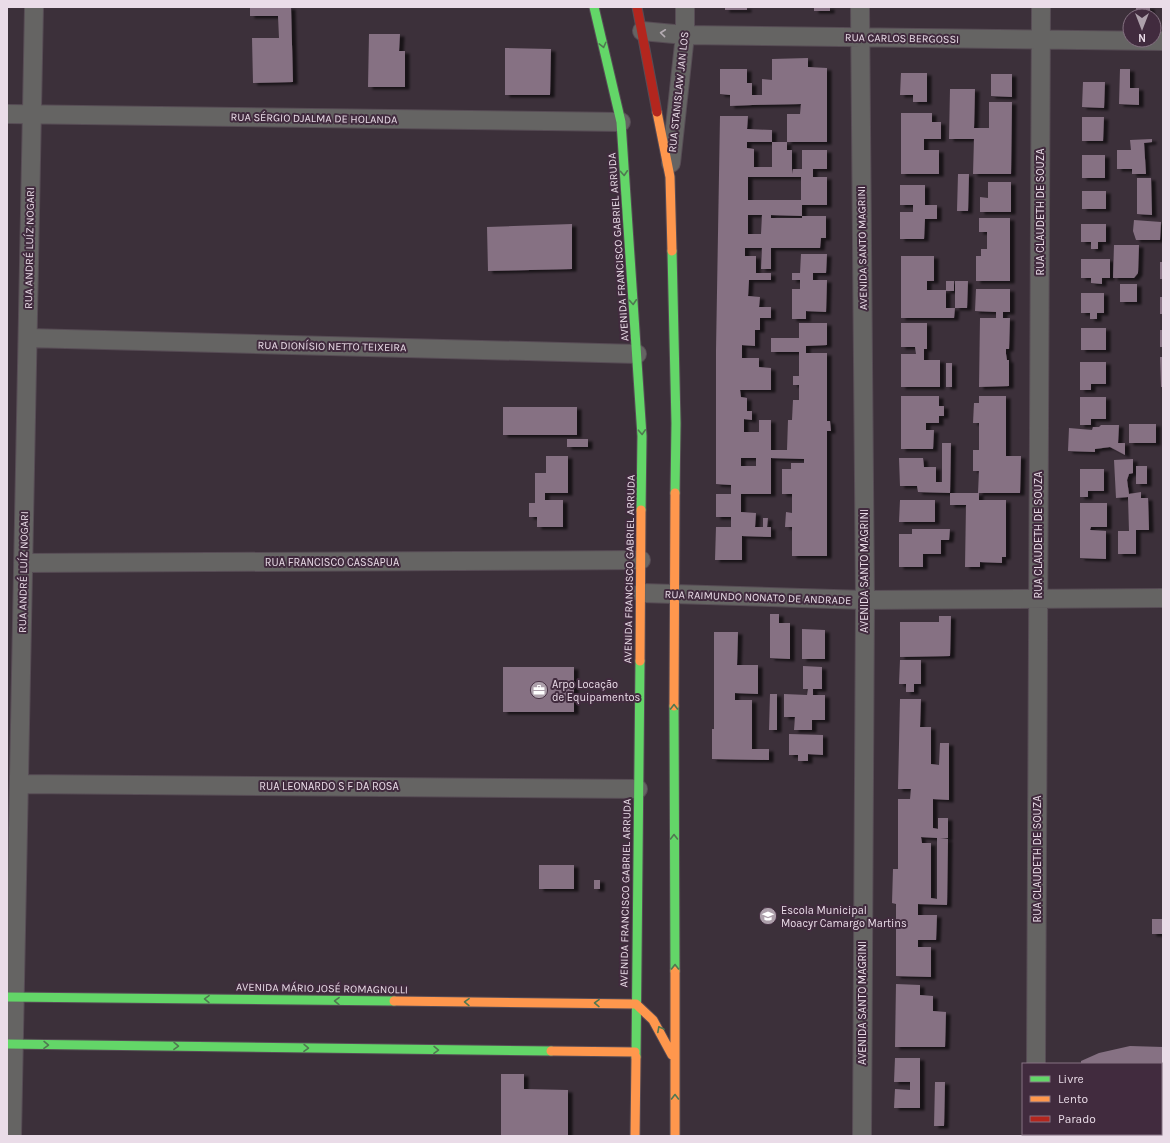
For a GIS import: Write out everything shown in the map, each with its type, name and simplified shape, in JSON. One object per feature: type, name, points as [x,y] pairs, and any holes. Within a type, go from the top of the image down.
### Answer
[{"type":"main road","name":"AVENIDA FRANCISCO GABRIEL ARRUDA","points":[[594,7],[621,122],[642,436],[635,1136]]},
{"type":"main road","points":[[637,7],[670,177],[676,423],[674,594],[675,1136]]},
{"type":"main road","name":"AVENIDA MÁRIO JOSÉ ROMAGNOLLI","points":[[11,997],[636,1004]]},
{"type":"main road","points":[[636,1004],[648,1012],[659,1027],[675,1061]]},
{"type":"main road","points":[[10,1044],[636,1052]]},
{"type":"street","name":"RUA ANDRÉ LUÍZ NOGARI","points":[[12,1136],[10,1044],[19,784],[13,733],[23,563],[34,7]]},
{"type":"street","name":"RUA STANISLAW JAN LOS","points":[[670,177],[685,35],[685,7]]},
{"type":"street","name":"AVENIDA SANTO MAGRINI","points":[[860,7],[865,600],[862,1136]]},
{"type":"street","name":"RUA CLAUDETH DE SOUZA","points":[[1036,1063],[1041,7]]},
{"type":"street","name":"RUA CARLOS BERGOSSI","points":[[642,31],[685,35],[1163,41]]},
{"type":"street","name":"RUA SÉRGIO DJALMA DE HOLANDA","points":[[7,114],[621,122]]},
{"type":"street","name":"RUA DIONÍSIO NETTO TEIXEIRA","points":[[28,338],[637,354]]},
{"type":"street","name":"RUA FRANCISCO CASSAPUA","points":[[23,563],[641,560]]},
{"type":"street","name":"RUA RAIMUNDO NONATO DE ANDRADE","points":[[640,593],[865,600],[1163,598]]},
{"type":"street","name":"RUA LEONARDO S F DA ROSA","points":[[19,784],[638,789]]},
{"type":"building","points":[[250,7],[291,7],[293,82],[253,83],[252,38],[279,38],[278,16],[250,16]]},
{"type":"building","points":[[725,7],[747,7],[747,10],[725,10]]},
{"type":"building","points":[[814,7],[830,7],[830,11],[814,11]]},
{"type":"building","points":[[1136,7],[1150,7],[1150,8]]},
{"type":"building","points":[[369,34],[400,34],[399,51],[405,51],[405,87],[368,87]]},
{"type":"building","points":[[505,48],[551,49],[550,95],[505,95]]},
{"type":"building","points":[[808,58],[808,67],[827,68],[827,142],[787,142],[787,114],[800,114],[801,104],[730,106],[730,95],[720,94],[720,69],[747,69],[747,83],[752,83],[752,95],[762,95],[762,79],[772,80],[772,59]]},
{"type":"building","points":[[1120,69],[1130,69],[1130,88],[1139,88],[1139,105],[1119,104]]},
{"type":"building","points":[[901,73],[927,73],[927,102],[913,102],[913,95],[900,95]]},
{"type":"building","points":[[991,74],[1012,74],[1012,97],[991,96]]},
{"type":"building","points":[[1083,82],[1105,82],[1104,108],[1082,107]]},
{"type":"building","points":[[950,89],[975,89],[974,128],[989,128],[989,102],[1012,102],[1011,174],[973,174],[974,139],[949,139]]},
{"type":"building","points":[[901,113],[932,113],[932,122],[941,122],[941,139],[924,139],[924,150],[939,150],[939,174],[901,174]]},
{"type":"building","points":[[720,116],[748,116],[747,129],[772,130],[772,142],[787,142],[787,150],[792,150],[792,174],[793,169],[802,169],[802,150],[827,150],[827,169],[813,169],[813,177],[827,177],[827,205],[802,205],[802,216],[826,216],[826,238],[821,238],[820,248],[771,248],[771,269],[761,269],[762,248],[745,248],[745,256],[756,256],[756,273],[771,273],[771,280],[749,280],[748,296],[760,297],[759,307],[771,307],[771,318],[760,318],[760,330],[755,330],[755,346],[742,345],[742,358],[759,358],[759,367],[771,368],[771,390],[740,390],[741,397],[747,398],[747,411],[752,411],[752,420],[744,419],[744,432],[759,432],[759,420],[771,420],[771,450],[787,450],[788,420],[792,420],[793,400],[799,400],[799,385],[793,385],[793,376],[799,376],[799,352],[771,352],[771,338],[799,338],[799,323],[827,323],[827,345],[806,346],[806,353],[827,353],[827,421],[830,421],[831,431],[827,431],[827,556],[792,556],[792,527],[785,527],[786,512],[792,513],[792,494],[782,494],[782,469],[791,469],[791,463],[804,463],[804,459],[771,458],[771,494],[741,494],[741,512],[756,513],[755,527],[763,527],[763,518],[768,518],[767,527],[771,527],[771,537],[742,536],[742,560],[715,560],[716,527],[731,527],[731,517],[716,517],[716,494],[731,494],[731,485],[716,484],[716,351]],"holes":[[[747,142],[772,142],[772,167],[754,167],[754,149],[747,148]],[[748,177],[801,177],[801,200],[748,200]],[[748,215],[762,215],[761,234],[748,234]],[[771,215],[802,216],[802,218],[771,218]],[[741,458],[756,458],[756,466],[741,466]]]},
{"type":"building","points":[[1082,117],[1104,117],[1103,141],[1082,141]]},
{"type":"building","points":[[1152,139],[1152,142],[1144,143],[1146,174],[1132,174],[1132,169],[1117,169],[1117,150],[1131,150],[1130,140]]},
{"type":"building","points":[[1082,155],[1105,155],[1105,178],[1082,178]]},
{"type":"building","points":[[958,174],[969,174],[968,211],[957,211]]},
{"type":"building","points":[[1137,178],[1151,178],[1152,215],[1137,214]]},
{"type":"building","points":[[988,182],[1011,182],[1011,212],[980,212],[980,197],[988,198]]},
{"type":"building","points":[[900,185],[925,185],[925,205],[937,205],[937,219],[925,219],[924,239],[900,239],[900,212],[913,212],[913,205],[900,205]]},
{"type":"building","points":[[1082,191],[1106,191],[1106,209],[1082,209]]},
{"type":"building","points":[[979,218],[1010,218],[1010,281],[976,281],[976,256],[981,256],[981,249],[987,249],[987,232],[979,232]]},
{"type":"building","points":[[1134,220],[1161,222],[1160,240],[1136,240],[1133,231]]},
{"type":"building","points":[[572,224],[572,269],[488,271],[487,227]]},
{"type":"building","points":[[1081,224],[1106,224],[1106,242],[1098,242],[1098,249],[1091,249],[1091,242],[1081,242]]},
{"type":"building","points":[[1114,245],[1139,245],[1138,273],[1134,278],[1113,278]]},
{"type":"building","points":[[801,254],[827,254],[826,273],[813,273],[813,280],[827,280],[826,312],[806,311],[806,319],[792,319],[792,289],[800,289],[800,280],[792,280],[792,273],[800,273]]},
{"type":"building","points":[[901,256],[934,256],[934,281],[927,281],[927,290],[946,290],[946,281],[954,281],[954,291],[946,291],[946,308],[955,308],[954,318],[901,318]]},
{"type":"building","points":[[1081,259],[1110,259],[1110,278],[1102,278],[1102,284],[1091,283],[1091,278],[1081,278]]},
{"type":"building","points":[[1160,262],[1163,262],[1163,279],[1160,279]]},
{"type":"building","points":[[955,281],[968,281],[967,308],[955,308]]},
{"type":"building","points":[[1120,284],[1137,284],[1137,302],[1120,302]]},
{"type":"building","points":[[976,289],[1010,289],[1010,312],[1003,312],[1003,318],[1010,318],[1009,349],[1006,349],[1007,360],[1009,360],[1009,386],[979,387],[980,318],[996,318],[996,312],[975,311]]},
{"type":"building","points":[[1081,293],[1104,293],[1104,313],[1097,313],[1097,319],[1090,319],[1090,313],[1081,313]]},
{"type":"building","points":[[1160,297],[1163,297],[1163,314],[1160,314]]},
{"type":"building","points":[[901,323],[927,323],[927,349],[924,349],[924,360],[940,360],[940,387],[901,387],[901,354],[916,354],[915,347],[901,347]]},
{"type":"building","points":[[1081,328],[1106,328],[1106,350],[1081,350]]},
{"type":"building","points":[[1160,330],[1163,330],[1163,347],[1160,347]]},
{"type":"building","points":[[1160,357],[1163,357],[1163,387],[1161,387]]},
{"type":"building","points":[[1080,362],[1106,362],[1106,384],[1091,384],[1091,390],[1080,390]]},
{"type":"building","points":[[946,363],[952,363],[952,387],[946,387]]},
{"type":"building","points":[[901,396],[939,396],[939,406],[944,406],[944,416],[939,416],[939,423],[926,423],[926,430],[934,430],[933,449],[901,449]]},
{"type":"building","points":[[979,396],[1006,396],[1006,456],[1021,456],[1020,493],[979,493],[979,500],[1006,500],[1006,557],[1002,557],[1002,563],[980,562],[980,567],[965,567],[966,505],[950,505],[950,493],[978,493],[979,471],[973,471],[973,450],[979,450],[979,423],[973,423],[974,403],[979,403]]},
{"type":"building","points":[[1080,397],[1106,397],[1106,419],[1091,419],[1091,425],[1080,425]]},
{"type":"building","points":[[503,407],[577,407],[577,435],[503,435]]},
{"type":"building","points":[[1129,424],[1156,424],[1156,443],[1129,443]]},
{"type":"building","points":[[1101,425],[1119,425],[1118,443],[1125,443],[1125,455],[1110,447],[1095,449],[1095,452],[1068,451],[1069,428],[1092,430],[1093,427],[1099,427]]},
{"type":"building","points":[[567,439],[588,439],[588,447],[567,447]]},
{"type":"building","points":[[942,443],[951,443],[950,493],[918,492],[917,486],[900,486],[899,458],[923,458],[924,467],[936,467],[936,482],[942,482]]},
{"type":"building","points":[[546,456],[568,456],[568,493],[545,493],[545,500],[563,500],[563,527],[537,527],[537,517],[529,517],[529,503],[535,503],[535,473],[546,473]]},
{"type":"building","points":[[1133,459],[1133,473],[1129,474],[1127,480],[1129,494],[1141,492],[1141,498],[1148,498],[1149,530],[1136,530],[1136,554],[1118,554],[1118,531],[1129,531],[1128,497],[1116,498],[1114,460]]},
{"type":"building","points":[[1136,466],[1147,466],[1147,484],[1136,484]]},
{"type":"building","points":[[1080,469],[1104,469],[1104,491],[1088,491],[1088,497],[1080,497]]},
{"type":"building","points":[[900,500],[935,500],[935,522],[899,522]]},
{"type":"building","points":[[1080,503],[1107,503],[1107,527],[1091,527],[1090,530],[1106,531],[1106,559],[1080,558]]},
{"type":"building","points":[[912,529],[950,529],[949,540],[941,540],[941,554],[923,554],[923,567],[899,567],[899,534],[912,534]]},
{"type":"building","points":[[770,614],[779,614],[779,623],[790,623],[790,659],[770,658]]},
{"type":"building","points":[[939,616],[951,616],[950,656],[900,657],[900,622],[939,622]]},
{"type":"building","points":[[802,629],[825,630],[825,659],[802,659]]},
{"type":"building","points":[[714,632],[738,632],[737,665],[758,665],[758,694],[735,693],[735,700],[752,700],[752,749],[769,749],[769,760],[712,759],[712,729],[714,729]]},
{"type":"building","points":[[900,660],[921,660],[921,684],[914,684],[914,692],[906,692],[906,684],[899,684]]},
{"type":"building","points":[[803,666],[822,667],[822,689],[813,689],[813,695],[825,695],[825,720],[812,720],[812,730],[794,730],[795,717],[784,717],[784,694],[807,695],[808,689],[803,689]]},
{"type":"building","name":"Arpo Locação de Equipamentos","points":[[503,667],[574,667],[574,712],[503,712]]},
{"type":"building","points":[[770,694],[777,694],[777,730],[769,730]]},
{"type":"building","points":[[900,699],[921,699],[920,727],[931,727],[931,764],[939,765],[940,743],[949,743],[949,800],[933,799],[933,828],[938,829],[938,818],[948,818],[948,838],[940,838],[948,839],[947,905],[918,904],[918,915],[937,915],[936,940],[918,940],[918,947],[931,947],[931,977],[896,976],[896,904],[892,903],[893,869],[898,869],[898,799],[910,799],[911,789],[898,789]],"holes":[[[921,837],[937,838],[937,899],[931,898],[931,843],[922,843]]]},
{"type":"building","points":[[789,734],[823,735],[823,755],[808,754],[808,761],[798,761],[798,755],[789,755]]},
{"type":"building","points":[[539,865],[574,865],[574,889],[539,889]]},
{"type":"building","points":[[594,880],[600,880],[600,889],[594,889]]},
{"type":"building","points":[[1152,919],[1163,919],[1163,934],[1152,934]]},
{"type":"building","points":[[896,984],[920,985],[920,995],[933,996],[933,1011],[946,1012],[945,1047],[895,1047]]},
{"type":"building","points":[[1130,1046],[1163,1047],[1163,1121],[1162,1063],[1081,1063],[1081,1061],[1099,1053]]},
{"type":"building","points":[[895,1058],[920,1058],[920,1108],[894,1108],[895,1089],[910,1090],[910,1082],[894,1082]]},
{"type":"building","points":[[501,1074],[524,1074],[524,1089],[568,1090],[568,1136],[501,1136]]},
{"type":"building","points":[[935,1082],[945,1082],[944,1126],[934,1126]]},
{"type":"traffic: fast","points":[[594,7],[621,122],[642,436],[641,510]]},
{"type":"traffic: fast","points":[[672,251],[676,423],[675,493]]},
{"type":"traffic: fast","points":[[636,1057],[640,661]]},
{"type":"traffic: fast","points":[[674,706],[675,971]]},
{"type":"traffic: fast","points":[[7,997],[394,1001]]},
{"type":"traffic: fast","points":[[7,1044],[551,1051]]},
{"type":"traffic: slow","points":[[657,112],[670,177],[672,251]]},
{"type":"traffic: slow","points":[[674,706],[675,493]]},
{"type":"traffic: slow","points":[[640,661],[641,510]]},
{"type":"traffic: slow","points":[[675,971],[675,1136]]},
{"type":"traffic: slow","points":[[394,1001],[636,1004],[653,1020],[672,1055]]},
{"type":"traffic: slow","points":[[551,1051],[635,1052]]},
{"type":"traffic: slow","points":[[635,1136],[636,1057]]},
{"type":"traffic: jam","points":[[637,7],[657,112]]},
{"type":"place","name":"Arpo Locação de Equipamentos","points":[[539,690]]},
{"type":"place","name":"Escola Municipal Moacyr Camargo Martins","points":[[768,916]]}]
